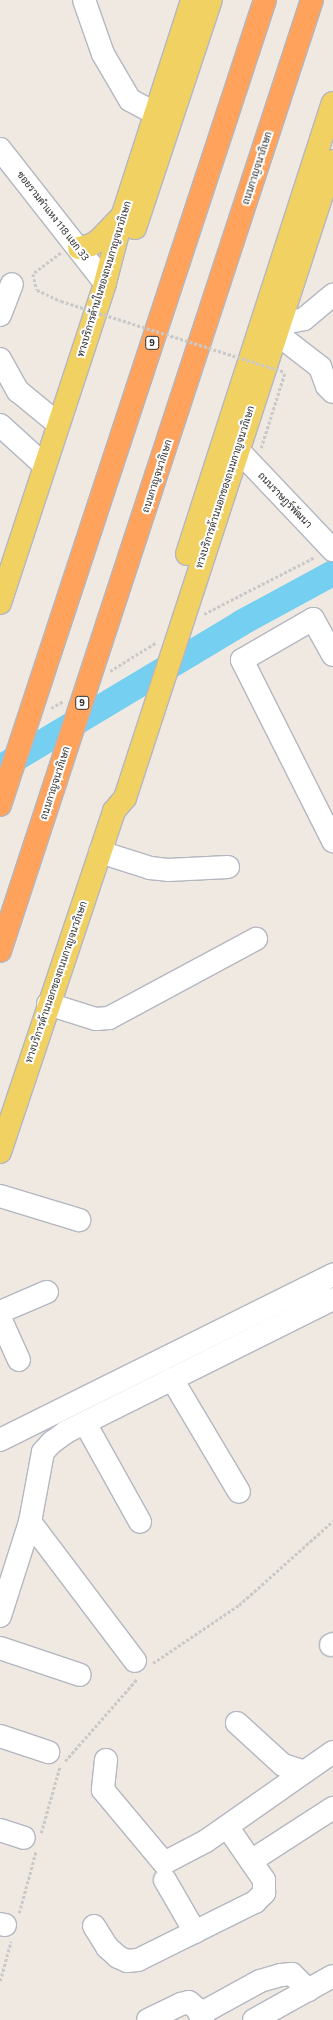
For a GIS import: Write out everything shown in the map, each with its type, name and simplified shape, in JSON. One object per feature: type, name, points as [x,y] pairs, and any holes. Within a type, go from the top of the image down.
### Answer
[{"type":"highway","name":"9","points":[[0,805],[265,0]]},
{"type":"highway","name":"ถนนกาญจนาภิเษก","points":[[0,951],[111,618],[312,0]]},
{"type":"main road","name":"ทางบริการด้านในของถนนกาญจนาภิเษก","points":[[0,603],[57,423],[105,283],[124,214],[192,0]]},
{"type":"main road","points":[[105,283],[131,240],[211,0]]},
{"type":"main road","points":[[183,593],[285,245],[331,119],[333,103]]},
{"type":"main road","name":"ทางบริการด้านนอกของถนนกาญจนาภิเษก","points":[[0,1152],[48,1004],[114,811],[111,794],[134,745],[183,593],[238,450],[278,329],[328,190],[333,161]]},
{"type":"main road","points":[[77,245],[91,246],[99,240],[124,214]]},
{"type":"street","points":[[84,0],[103,54],[130,100],[156,114]]},
{"type":"street","name":"ซอยรามคำแหง 118 แยก 33","points":[[0,149],[77,245],[105,283]]},
{"type":"street","points":[[0,315],[12,284]]},
{"type":"street","points":[[333,295],[308,317],[278,329],[320,367],[327,386],[333,392]]},
{"type":"street","points":[[0,358],[18,391],[57,423]]},
{"type":"street","points":[[0,425],[44,465]]},
{"type":"street","name":"ถนนราษฏร์พัฒนา","points":[[238,450],[254,468],[328,541]]},
{"type":"street","points":[[333,654],[313,620],[242,660],[333,841]]},
{"type":"street","points":[[100,852],[150,868],[168,870],[228,866]]},
{"type":"street","points":[[48,1004],[96,1019],[109,1018],[256,939]]},
{"type":"street","points":[[0,1196],[79,1220]]},
{"type":"street","points":[[0,1440],[333,1275]]},
{"type":"street","points":[[0,1312],[47,1292]]},
{"type":"street","points":[[0,1616],[30,1522],[44,1452],[50,1443],[85,1423],[333,1299]]},
{"type":"street","points":[[0,1318],[18,1360]]},
{"type":"street","points":[[172,1379],[239,1492]]},
{"type":"street","points":[[85,1423],[140,1522]]},
{"type":"street","points":[[30,1522],[141,1667]]},
{"type":"street","points":[[0,1648],[80,1675]]},
{"type":"street","points":[[237,1723],[283,1765],[304,1772]]},
{"type":"street","points":[[0,1736],[48,1752]]},
{"type":"street","points":[[106,1760],[103,1790],[164,1863],[206,1841],[333,1752]]},
{"type":"street","points":[[251,1861],[333,1808]]},
{"type":"street","points":[[0,1830],[34,1839]]},
{"type":"street","points":[[94,1926],[107,1947],[118,1957],[128,1961],[138,1960],[255,1902],[264,1893],[264,1880],[233,1835]]},
{"type":"street","points":[[165,1880],[195,1932]]},
{"type":"street","points":[[148,2020],[181,2004],[189,2002],[201,2017],[260,1981],[281,1975],[292,1974],[308,1990]]},
{"type":"street","points":[[254,2020],[333,1976]]},
{"type":"path","points":[[77,245],[33,274],[37,290],[61,300],[285,372],[254,468]]},
{"type":"path","points":[[0,1981],[9,1925],[34,1839],[60,1767],[141,1667],[239,1605],[333,1521]]},
{"type":"waterway","points":[[0,768],[241,623],[333,573]]}]
